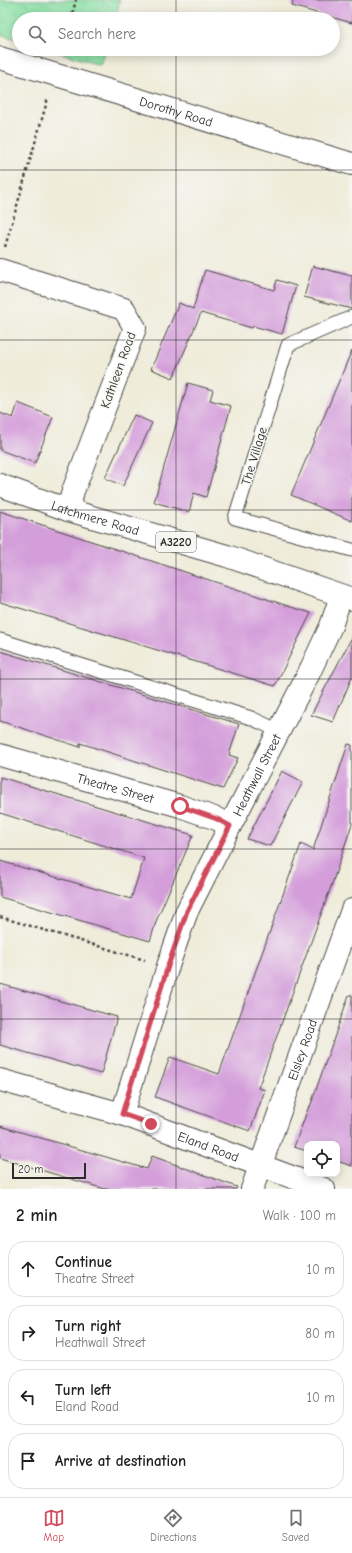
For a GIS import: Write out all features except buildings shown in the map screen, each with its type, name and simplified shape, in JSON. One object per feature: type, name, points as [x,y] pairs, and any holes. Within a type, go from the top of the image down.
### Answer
[{"type":"main road","name":"Dorothy Road","points":[[0,58],[352,164]]},
{"type":"main road","name":"Kathleen Road","points":[[2,261],[124,309],[135,328],[73,491],[68,510]]},
{"type":"main road","name":"Latchmere Road","points":[[0,485],[68,510],[240,560],[346,598]]},
{"type":"main road","name":"Heathwall Street","points":[[122,1114],[168,966],[187,911],[346,598]]},
{"type":"main road","name":"Theatre Street","points":[[0,755],[180,806],[217,819],[230,826]]},
{"type":"main road","name":"Elsley Road","points":[[252,1189],[352,910]]},
{"type":"main road","name":"Eland Road","points":[[0,1080],[122,1114],[324,1189]]},
{"type":"lane","name":"The Village","points":[[352,317],[288,344],[235,518],[352,550]]},
{"type":"lane","points":[[0,640],[251,718],[279,731]]},
{"type":"path","points":[[72,12],[76,0]]},
{"type":"path","points":[[2,261],[54,74]]},
{"type":"path","points":[[0,918],[168,966]]},
{"type":"green space","points":[[0,0],[120,0],[117,12],[12,12],[12,38],[0,34]]},
{"type":"green space","points":[[71,56],[103,56],[100,65]]},
{"type":"route","points":[[151,1124],[122,1114],[125,1102],[187,911],[230,826],[217,819],[180,806]]}]
